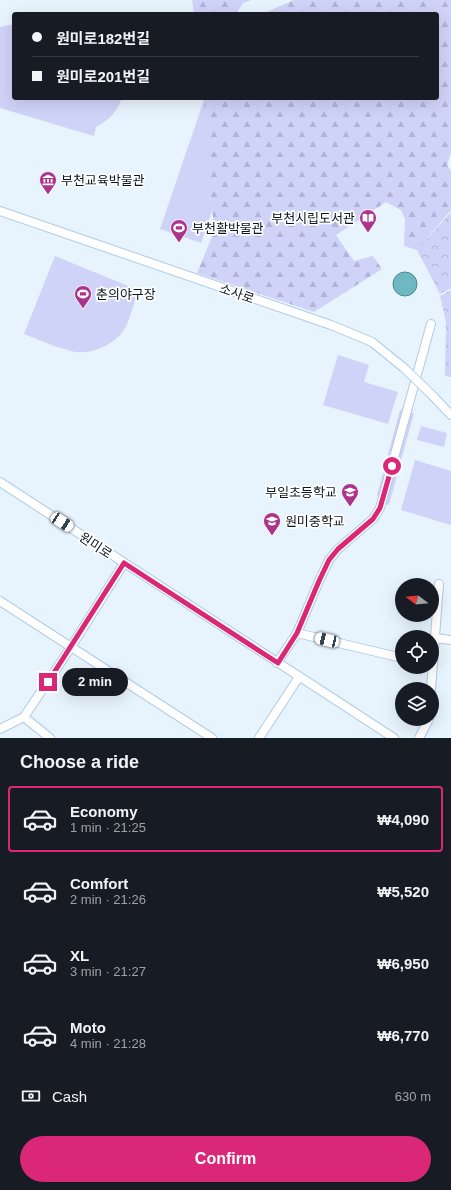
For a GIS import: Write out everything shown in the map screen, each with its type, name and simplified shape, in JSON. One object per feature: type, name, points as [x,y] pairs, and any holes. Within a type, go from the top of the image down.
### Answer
[{"type":"street","name":"소사로","points":[[0,211],[331,325],[372,342],[404,368],[451,415]]},
{"type":"street","points":[[278,663],[297,633],[329,560],[338,549],[373,519],[380,508],[431,324]]},
{"type":"street","name":"원미로","points":[[0,482],[394,738]]},
{"type":"street","points":[[0,729],[24,716],[71,647],[124,563]]},
{"type":"street","points":[[0,601],[212,738]]},
{"type":"street","points":[[297,633],[395,656]]},
{"type":"street","points":[[439,638],[451,640]]},
{"type":"street","points":[[259,738],[299,677]]},
{"type":"street","points":[[24,716],[50,738]]},
{"type":"street","points":[[419,738],[425,726]]},
{"type":"green space","points":[[192,0],[251,0],[243,3],[237,12],[194,12]]},
{"type":"green space","points":[[294,0],[451,0],[451,152],[447,165],[451,171],[451,210],[417,250],[404,246],[405,219],[401,210],[386,202],[336,235],[354,261],[373,256],[382,269],[314,312],[197,273],[214,232],[204,100],[439,100],[439,12],[267,12]]},
{"type":"green space","points":[[12,24],[12,100],[121,100],[112,115],[96,127],[94,136],[0,108],[0,27]]},
{"type":"green space","points":[[204,100],[245,114],[201,243],[160,229]]},
{"type":"green space","points":[[451,212],[451,288],[440,294],[417,250]]},
{"type":"green space","name":"춘의야구장","points":[[55,256],[138,290],[125,328],[121,334],[109,344],[94,350],[78,352],[59,348],[24,334]]},
{"type":"green space","points":[[451,290],[451,377],[445,376],[446,322],[440,296]]},
{"type":"green space","points":[[338,355],[369,365],[364,382],[398,392],[388,424],[323,405]]},
{"type":"green space","points":[[400,410],[404,410],[380,497],[377,495]]},
{"type":"green space","points":[[410,412],[414,413],[389,505],[384,504]]},
{"type":"green space","points":[[421,426],[447,433],[444,447],[417,440]]},
{"type":"green space","points":[[415,460],[451,471],[451,525],[401,510]]},
{"type":"shaded area","points":[[405,272],[410,273],[416,279],[416,289],[410,295],[405,296],[400,295],[394,289],[393,284],[394,279],[400,273]]},
{"type":"place","name":"부천교육박물관","points":[[48,195]]},
{"type":"place","name":"부천시립도서관","points":[[368,233]]},
{"type":"place","name":"부천활박물관","points":[[179,243]]},
{"type":"place","name":"춘의야구장","points":[[83,309]]},
{"type":"place","name":"부일초등학교","points":[[350,507]]},
{"type":"place","name":"원미중학교","points":[[272,536]]},
{"type":"route","points":[[48,682],[124,563],[278,663],[297,633],[329,560],[338,549],[373,519],[380,508],[392,466]]}]
